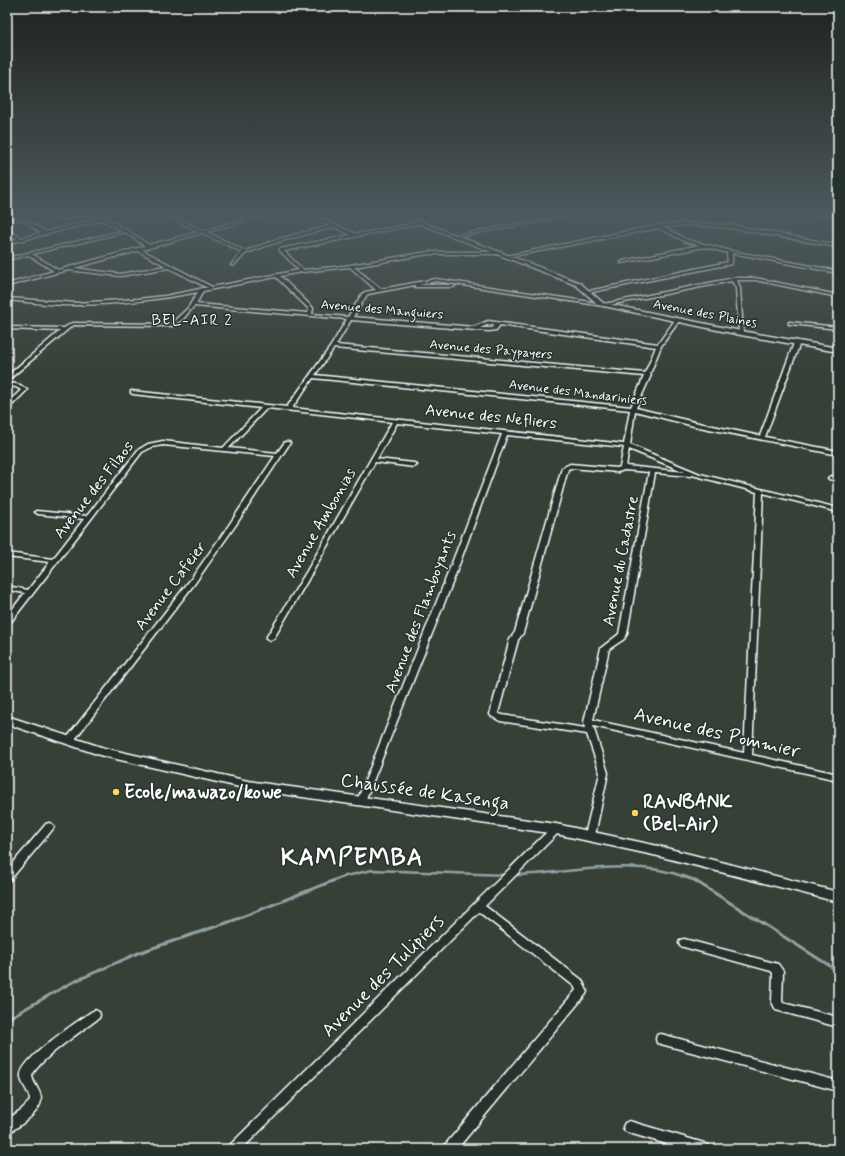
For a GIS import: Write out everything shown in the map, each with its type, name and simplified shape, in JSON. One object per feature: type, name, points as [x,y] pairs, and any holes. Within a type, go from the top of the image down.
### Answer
[{"type":"main road","name":"Chaussée de Kasenga","points":[[7,720],[69,741],[141,761],[248,785],[590,835],[838,897]]},
{"type":"street","points":[[52,268],[57,271]]},
{"type":"street","points":[[7,285],[71,268]]},
{"type":"street","points":[[67,269],[120,275],[160,268]]},
{"type":"street","points":[[175,268],[210,287]]},
{"type":"street","points":[[299,268],[302,271]]},
{"type":"street","points":[[7,299],[84,304],[148,299],[302,271],[332,268]]},
{"type":"street","points":[[353,268],[380,291]]},
{"type":"street","name":"Avenue des Plaines","points":[[538,268],[578,284],[604,305],[677,321],[838,350]]},
{"type":"street","points":[[589,292],[708,268]]},
{"type":"street","points":[[816,268],[838,272]]},
{"type":"street","points":[[277,276],[311,309],[310,314]]},
{"type":"street","points":[[288,409],[333,346],[364,294],[433,280],[604,305],[734,279],[755,279],[838,296]]},
{"type":"street","points":[[734,279],[738,288],[741,333]]},
{"type":"street","points":[[7,379],[72,324],[172,325],[193,305],[199,297],[202,289]]},
{"type":"street","name":"Avenue des Manguiers","points":[[193,305],[350,317],[474,329],[492,330],[498,324]]},
{"type":"street","points":[[624,468],[633,409],[659,346],[677,321]]},
{"type":"street","name":"Avenue des Manguiers","points":[[474,329],[486,322],[659,346]]},
{"type":"street","points":[[791,323],[838,328]]},
{"type":"street","points":[[7,328],[66,330]]},
{"type":"street","points":[[762,438],[797,343]]},
{"type":"street","name":"Avenue des Paypayers","points":[[333,346],[648,375]]},
{"type":"street","name":"Avenue des Mandariniers","points":[[312,376],[633,409],[694,424],[838,453]]},
{"type":"street","points":[[7,384],[18,386],[24,390],[7,407]]},
{"type":"street","name":"Avenue des Nefliers","points":[[133,392],[627,446],[698,475],[838,510]]},
{"type":"street","points":[[225,449],[265,407]]},
{"type":"street","name":"Avenue Ambonias","points":[[270,638],[310,571],[395,421]]},
{"type":"street","name":"Avenue des Flamboyants","points":[[361,801],[444,593],[505,433]]},
{"type":"street","name":"Avenue des Filaos","points":[[7,621],[140,451],[146,446],[162,443],[278,455]]},
{"type":"street","name":"Avenue Cafeier","points":[[69,741],[193,581],[232,526],[287,443]]},
{"type":"street","points":[[373,460],[414,465]]},
{"type":"street","points":[[590,732],[500,718],[494,714],[514,639],[519,633],[565,468],[570,466],[618,470],[624,468],[698,475]]},
{"type":"street","name":"Avenue du Cadastre","points":[[590,835],[604,773],[588,722],[605,648],[623,634],[652,470]]},
{"type":"street","points":[[831,478],[838,479]]},
{"type":"street","points":[[748,758],[760,491]]},
{"type":"street","points":[[38,512],[89,518]]},
{"type":"street","points":[[7,555],[55,561]]},
{"type":"street","points":[[7,588],[30,592]]},
{"type":"street","name":"Avenue des Pommier","points":[[588,722],[838,777]]},
{"type":"street","points":[[7,877],[48,828]]},
{"type":"street","name":"Avenue des Tulipiers","points":[[234,1149],[556,829]]},
{"type":"street","points":[[449,1149],[582,992],[578,983],[478,907]]},
{"type":"street","points":[[684,943],[774,967],[778,971],[777,1002],[780,1007],[838,1022]]},
{"type":"street","points":[[7,1127],[28,1111],[35,1103],[35,1096],[26,1078],[28,1069],[95,1015]]},
{"type":"street","points":[[661,1039],[838,1086]]},
{"type":"street","points":[[628,1127],[704,1149]]},
{"type":"waterway","points":[[513,875],[622,867],[664,871],[685,877]]},
{"type":"waterway","points":[[343,877],[372,870],[505,875]]},
{"type":"waterway","points":[[7,1019],[69,984],[138,953],[232,921],[343,877]]},
{"type":"waterway","points":[[685,877],[694,880],[838,971]]},
{"type":"place","name":"Ecole/mawazo/kowe","points":[[116,792]]},
{"type":"place","name":"RAWBANK (Bel-Air)","points":[[635,813]]},
{"type":"district","name":"BEL-AIR 2","points":[[192,321]]},
{"type":"district","name":"KAMPEMBA","points":[[352,858]]}]
